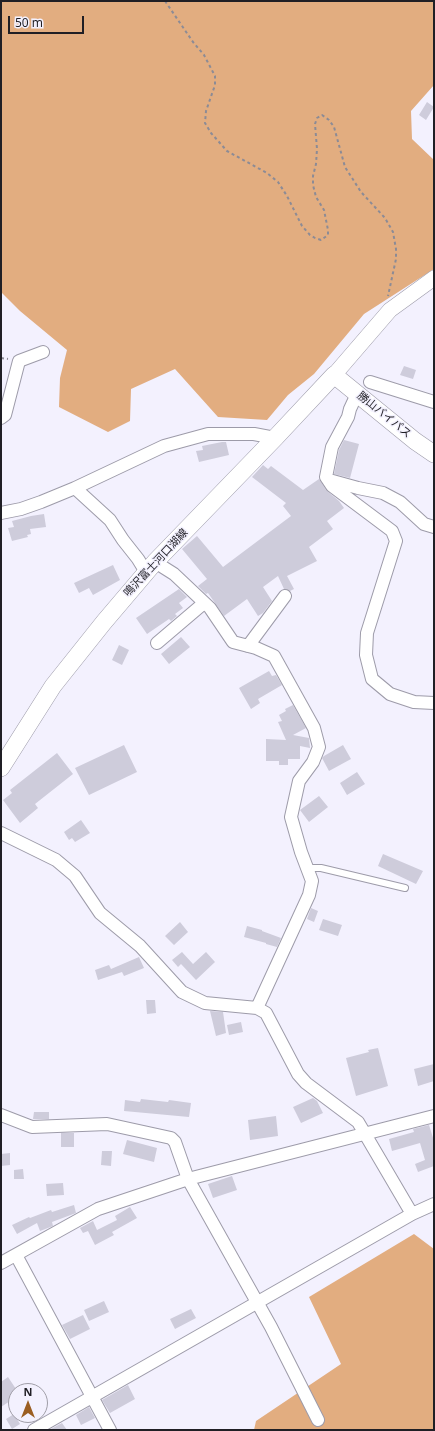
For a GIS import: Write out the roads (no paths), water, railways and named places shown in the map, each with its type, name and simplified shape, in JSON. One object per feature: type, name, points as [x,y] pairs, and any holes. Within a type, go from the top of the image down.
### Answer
[{"type":"main road","name":"勝山バイパス","points":[[334,375],[434,454]]},
{"type":"main road","name":"鳴沢富士河口湖線","points":[[1,768],[53,686],[150,567],[334,375]]},
{"type":"street","points":[[334,375],[390,310],[434,278]]},
{"type":"street","points":[[1,418],[5,416],[19,361],[43,352]]},
{"type":"street","points":[[370,382],[434,402]]},
{"type":"street","points":[[357,394],[348,417],[332,447],[326,477],[332,486],[392,531],[396,541],[367,633],[366,655],[372,679],[390,694],[414,702],[434,703]]},
{"type":"street","points":[[1,512],[21,509],[75,488],[164,446],[208,434],[254,434],[275,438]]},
{"type":"street","points":[[328,480],[388,495],[400,502],[424,524],[434,527]]},
{"type":"street","points":[[75,488],[110,520],[138,559],[150,567],[174,574],[210,608],[233,642],[274,656],[314,728],[319,747],[313,762],[299,780],[291,817],[301,852],[312,881],[309,895],[257,1008]]},
{"type":"street","points":[[248,646],[285,596]]},
{"type":"street","points":[[157,642],[204,603]]},
{"type":"street","points":[[1,833],[56,860],[75,876],[100,914],[140,946],[182,992],[205,1003],[257,1008],[266,1013],[298,1074],[306,1083],[358,1122],[412,1214]]},
{"type":"street","points":[[1,1115],[32,1128],[107,1124],[171,1138],[176,1142],[188,1179],[257,1302],[318,1420]]},
{"type":"street","points":[[1,1263],[98,1209],[188,1179],[434,1116]]},
{"type":"street","points":[[34,1430],[412,1214],[434,1204]]},
{"type":"street","points":[[16,1255],[110,1430]]},
{"type":"lane","points":[[307,868],[321,868],[405,888]]}]
